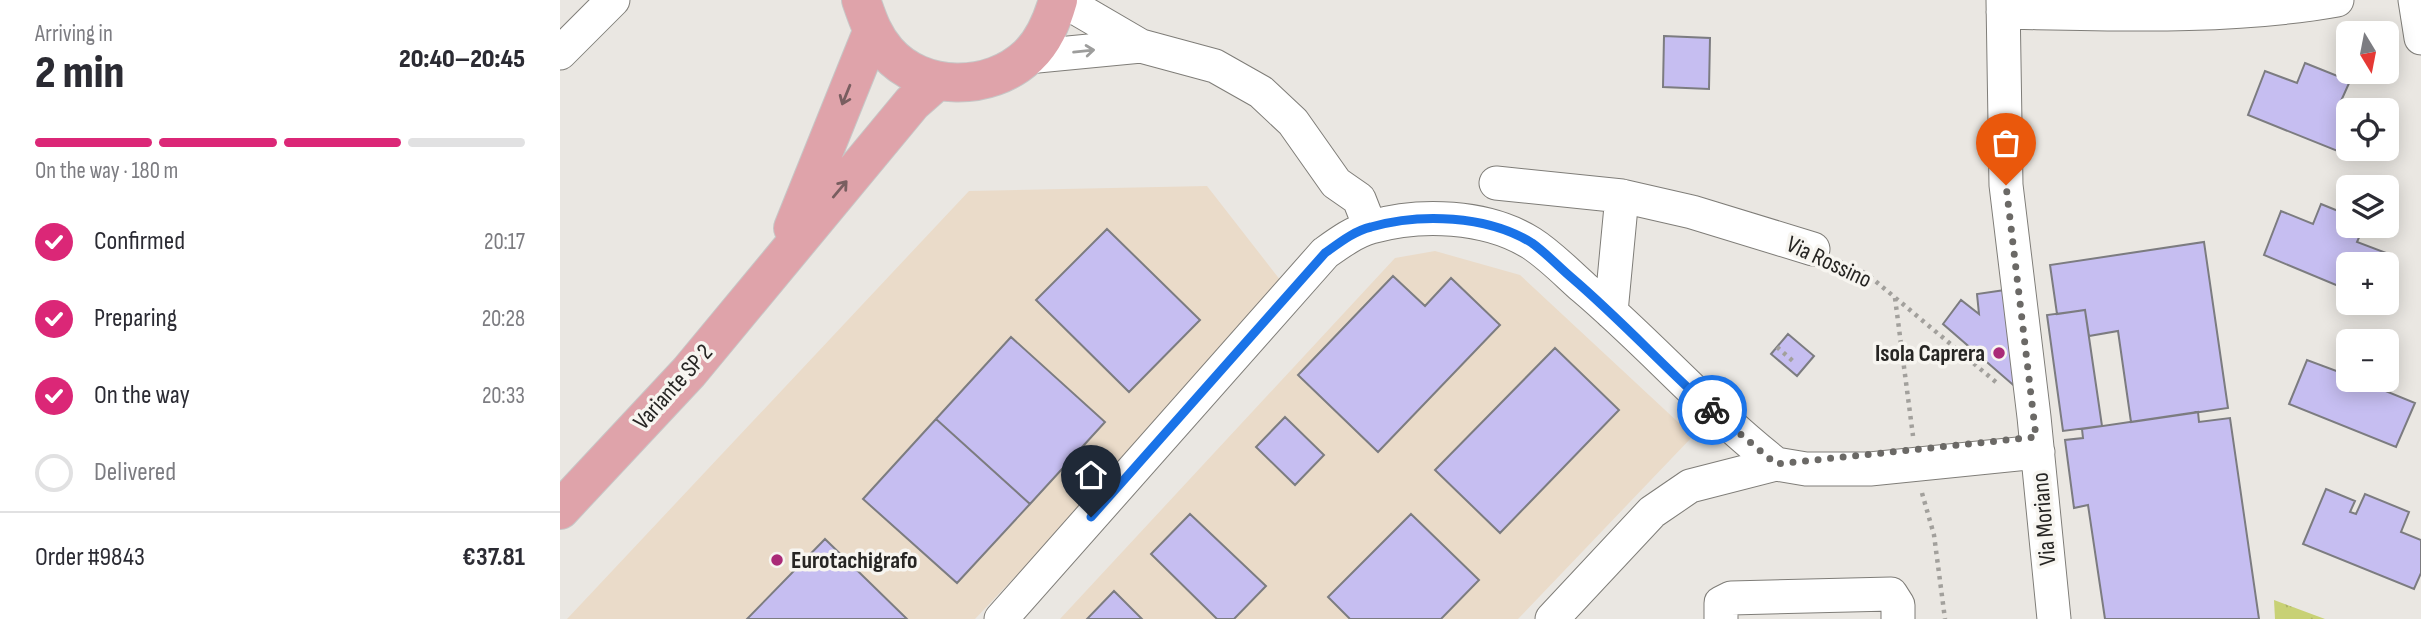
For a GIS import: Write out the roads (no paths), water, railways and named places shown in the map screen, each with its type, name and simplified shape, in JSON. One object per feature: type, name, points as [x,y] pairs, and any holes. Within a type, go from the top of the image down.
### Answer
[{"type":"main road","name":"Variante SP 2","points":[[866,16],[889,54],[911,71],[937,81],[961,83],[985,80],[1008,71],[1027,57],[1042,40],[1060,0]]},
{"type":"main road","name":"Variante SP 2","points":[[781,260],[866,16]]},
{"type":"main road","name":"Variante SP 2","points":[[560,510],[689,372],[912,103],[937,81]]},
{"type":"street","points":[[560,53],[613,0]]},
{"type":"street","points":[[1060,0],[1141,46],[1215,66],[1261,92],[1293,122],[1336,183],[1359,199],[1366,229]]},
{"type":"street","points":[[2003,6],[2229,5],[2289,8],[2337,0]]},
{"type":"street","points":[[2414,0],[2421,37]]},
{"type":"street","name":"Via Moriano","points":[[2003,6],[2006,185],[2036,435],[2053,619]]},
{"type":"street","points":[[1027,57],[1141,46]]},
{"type":"street","name":"Via Rossino","points":[[1496,183],[1622,196],[1692,212],[1813,249]]},
{"type":"street","points":[[1611,312],[1622,196]]},
{"type":"street","points":[[1001,619],[1325,253],[1366,229],[1433,219],[1490,226],[1532,244],[1611,312],[1702,401],[1776,464]]},
{"type":"street","points":[[1552,619],[1651,512],[1690,486],[1776,464],[2036,435]]},
{"type":"street","points":[[1721,619],[1721,603],[1731,598],[1891,594],[1898,605],[1898,619]]},
{"type":"place","name":"Isola Caprera","points":[[1999,353]]},
{"type":"place","name":"Eurotachigrafo","points":[[777,560]]}]
